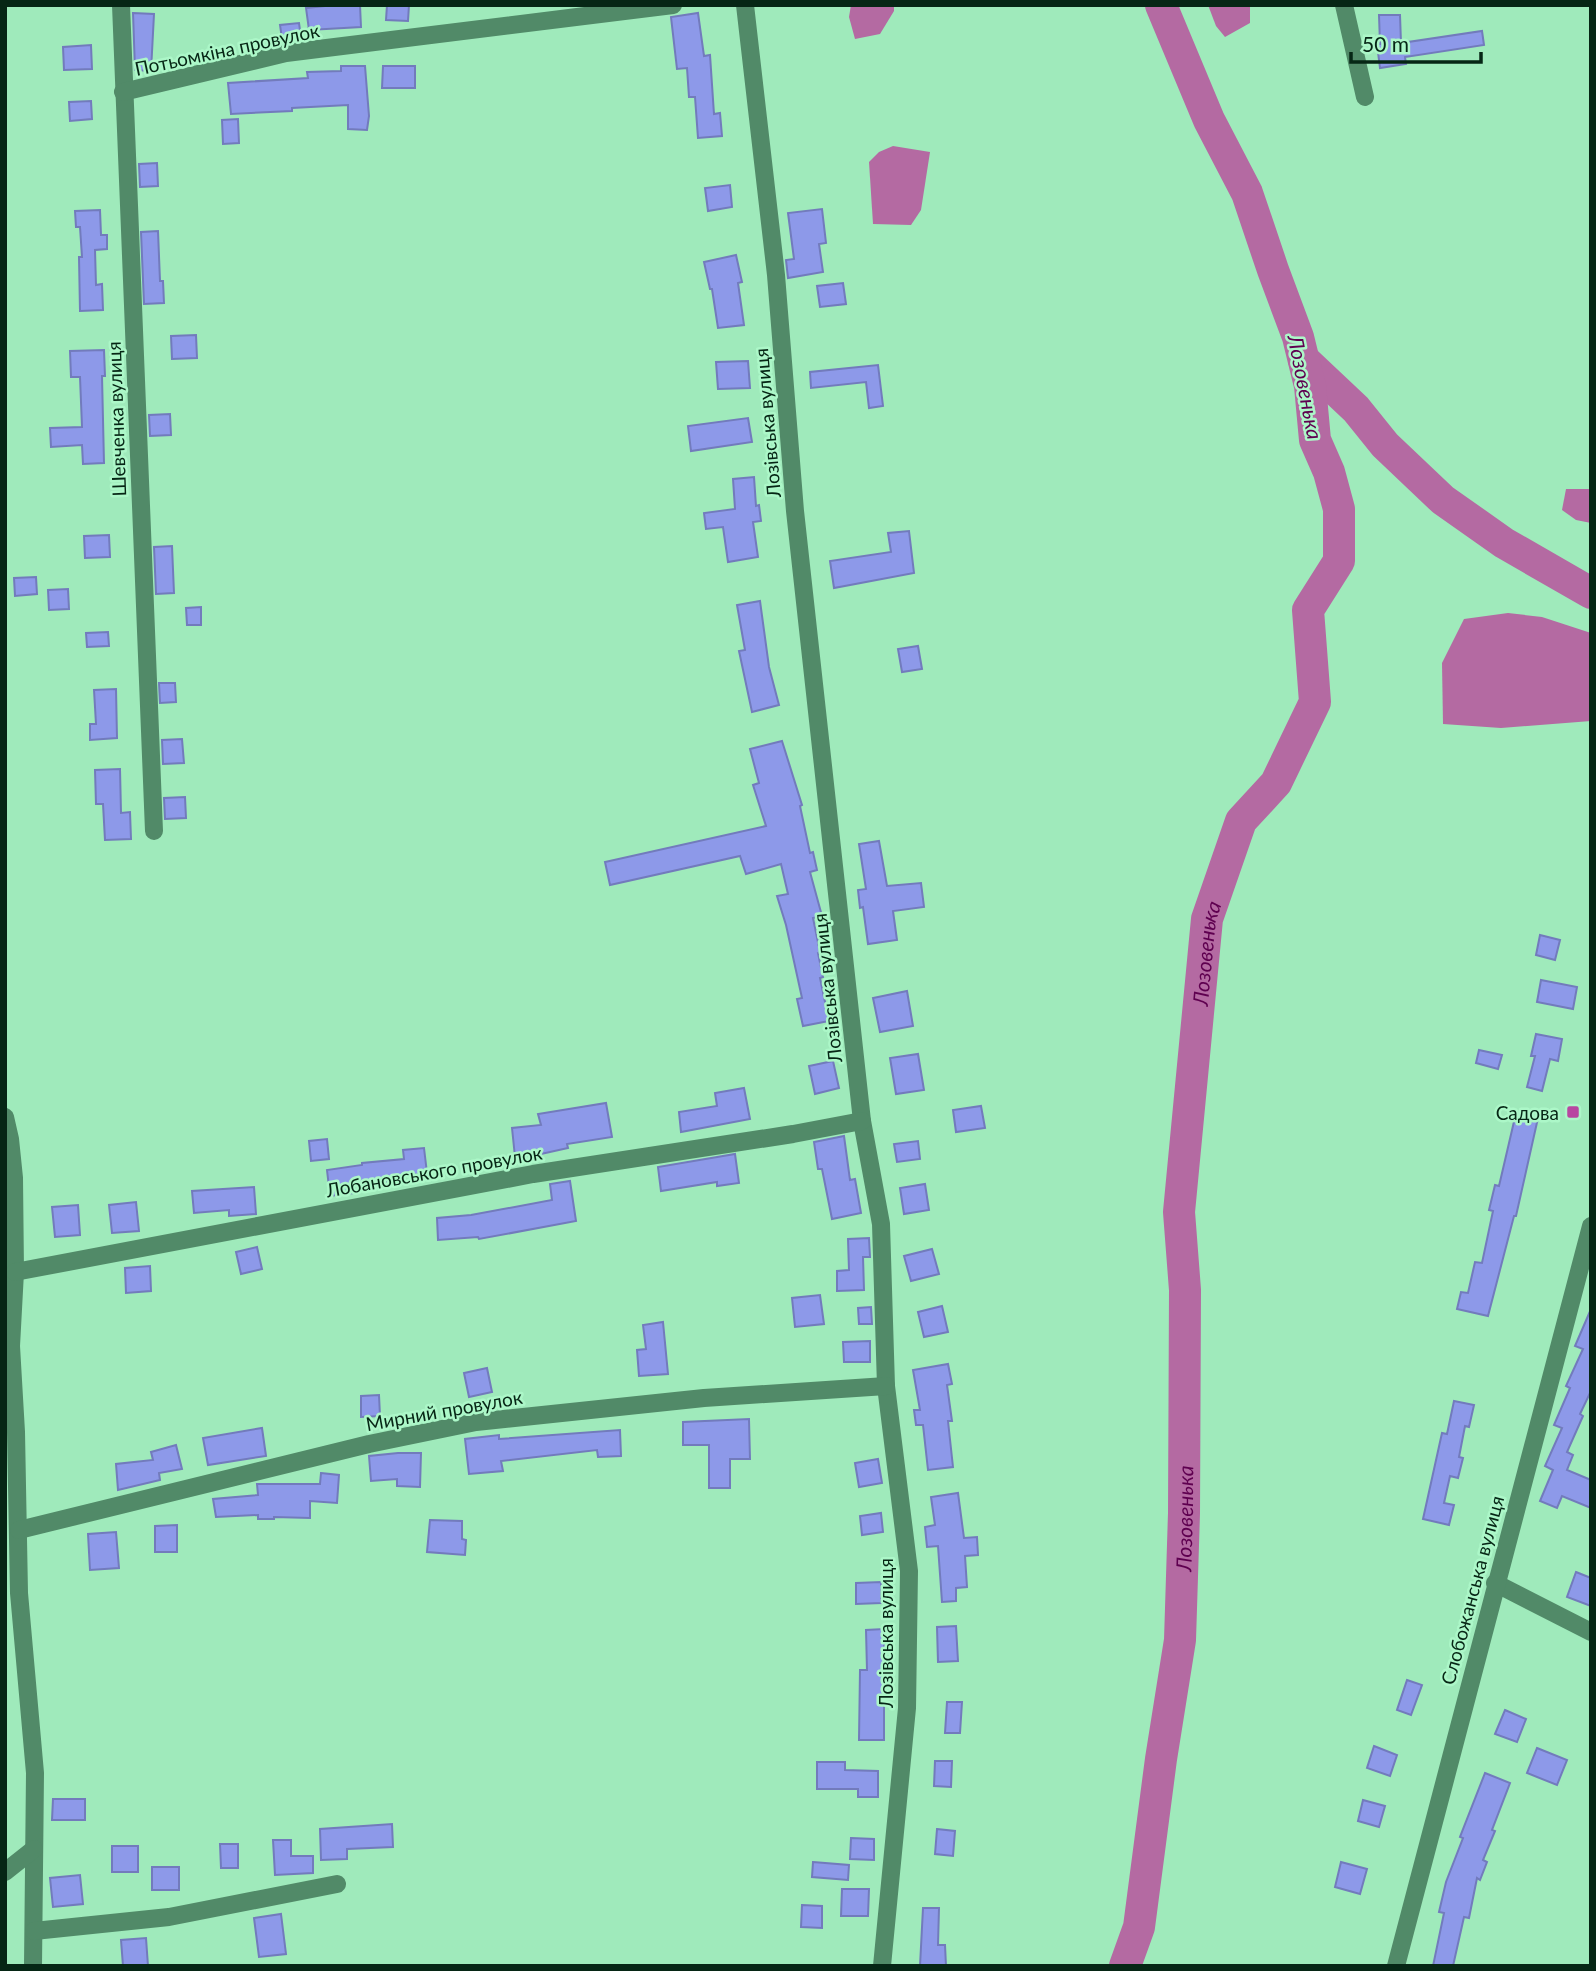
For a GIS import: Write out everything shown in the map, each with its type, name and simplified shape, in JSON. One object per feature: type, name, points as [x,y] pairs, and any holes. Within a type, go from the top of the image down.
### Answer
[{"type":"street","name":"Шевченка вулиця","points":[[121,5],[154,831]]},
{"type":"street","name":"Потьомкіна провулок","points":[[123,92],[286,54],[673,5]]},
{"type":"street","name":"Лозівська вулиця","points":[[746,5],[776,275],[795,511],[862,1121],[880,1224],[886,1386],[909,1571],[907,1708],[882,1966]]},
{"type":"street","points":[[1344,5],[1365,97]]},
{"type":"street","points":[[5,1116],[14,1178],[15,1272],[11,1346],[16,1432],[12,1508],[19,1530],[19,1593],[35,1773],[33,1966]]},
{"type":"street","name":"Лобановського провулок","points":[[15,1272],[533,1174],[862,1121]]},
{"type":"street","name":"Слобожанська вулиця","points":[[1396,1966],[1591,1226]]},
{"type":"street","name":"Мирний провулок","points":[[19,1530],[369,1444],[476,1422],[704,1398],[886,1386]]},
{"type":"street","points":[[1495,1583],[1591,1633]]},
{"type":"street","points":[[5,1872],[34,1849]]},
{"type":"street","points":[[34,1931],[169,1917],[337,1884]]},
{"type":"shaded area","points":[[851,5],[894,5],[894,11],[880,34],[855,39],[849,17]]},
{"type":"shaded area","points":[[1208,5],[1250,5],[1250,23],[1225,37],[1216,26]]},
{"type":"shaded area","points":[[893,146],[930,152],[921,210],[911,225],[873,224],[869,162],[879,152]]},
{"type":"shaded area","points":[[1566,489],[1591,489],[1591,523],[1576,520],[1562,510]]},
{"type":"shaded area","points":[[1508,613],[1542,617],[1591,633],[1591,721],[1501,728],[1443,724],[1442,663],[1464,619]]},
{"type":"building","points":[[360,5],[361,27],[309,30],[306,8]]},
{"type":"building","points":[[387,5],[409,5],[408,21],[386,20]]},
{"type":"building","points":[[133,13],[154,14],[151,71],[135,70]]},
{"type":"building","points":[[698,13],[704,56],[710,55],[714,114],[720,113],[722,136],[698,138],[695,97],[689,97],[687,68],[677,69],[671,17]]},
{"type":"building","points":[[1379,15],[1400,15],[1401,43],[1482,31],[1484,45],[1405,57],[1406,64],[1380,68],[1377,44],[1380,44]]},
{"type":"building","points":[[299,23],[301,37],[282,39],[280,25]]},
{"type":"building","points":[[91,45],[92,69],[64,70],[63,47]]},
{"type":"building","points":[[341,66],[365,66],[369,116],[367,130],[348,129],[348,105],[231,114],[228,83],[308,78],[307,72],[341,71]]},
{"type":"building","points":[[383,66],[415,66],[415,88],[382,88]]},
{"type":"building","points":[[91,101],[92,119],[70,121],[69,102]]},
{"type":"building","points":[[238,119],[239,143],[223,144],[222,120]]},
{"type":"building","points":[[157,163],[158,186],[140,187],[139,164]]},
{"type":"building","points":[[730,185],[732,207],[708,211],[705,188]]},
{"type":"building","points":[[822,209],[826,243],[819,244],[823,272],[788,278],[786,260],[794,259],[788,213]]},
{"type":"building","points":[[100,210],[101,235],[107,235],[107,249],[95,250],[96,285],[102,284],[103,310],[80,311],[79,257],[82,257],[80,227],[76,227],[75,211]]},
{"type":"building","points":[[158,231],[160,281],[163,281],[164,303],[144,304],[141,232]]},
{"type":"building","points":[[736,255],[742,282],[738,283],[744,325],[718,328],[712,289],[704,262]]},
{"type":"building","points":[[843,283],[846,304],[820,307],[817,286]]},
{"type":"building","points":[[196,335],[197,358],[172,359],[171,336]]},
{"type":"building","points":[[104,350],[104,463],[83,464],[82,445],[51,447],[50,428],[82,427],[80,377],[71,377],[70,351]]},
{"type":"building","points":[[748,361],[750,388],[718,389],[716,362]]},
{"type":"building","points":[[878,365],[883,406],[869,408],[866,382],[811,388],[810,372]]},
{"type":"building","points":[[170,414],[171,435],[150,436],[149,415]]},
{"type":"building","points":[[748,418],[752,442],[691,451],[688,426]]},
{"type":"building","points":[[754,477],[756,506],[759,505],[761,521],[753,522],[758,557],[728,562],[723,527],[706,529],[704,513],[735,509],[733,479]]},
{"type":"building","points":[[909,531],[914,573],[834,588],[830,561],[891,552],[888,533]]},
{"type":"building","points":[[109,535],[110,557],[85,558],[84,536]]},
{"type":"building","points":[[172,546],[174,593],[156,594],[154,547]]},
{"type":"building","points":[[36,577],[37,594],[15,596],[14,578]]},
{"type":"building","points":[[68,589],[69,609],[49,610],[48,590]]},
{"type":"building","points":[[760,601],[769,667],[779,705],[752,712],[739,651],[745,650],[737,605]]},
{"type":"building","points":[[201,607],[201,625],[187,625],[186,608]]},
{"type":"building","points":[[108,632],[109,646],[87,647],[86,633]]},
{"type":"building","points":[[918,646],[922,669],[902,672],[898,649]]},
{"type":"building","points":[[159,683],[175,683],[176,702],[160,703]]},
{"type":"building","points":[[116,689],[117,738],[90,740],[90,724],[96,724],[94,690]]},
{"type":"building","points":[[182,739],[184,763],[163,764],[162,740]]},
{"type":"building","points":[[782,741],[802,805],[800,806],[810,853],[813,852],[817,870],[810,872],[822,916],[813,918],[823,977],[820,978],[829,1021],[803,1026],[797,999],[802,998],[777,896],[788,894],[781,864],[746,874],[740,856],[610,885],[605,862],[766,826],[753,785],[759,783],[750,749]]},
{"type":"building","points":[[120,769],[121,813],[130,812],[131,839],[105,840],[103,804],[96,804],[95,770]]},
{"type":"building","points":[[185,797],[186,818],[165,819],[164,798]]},
{"type":"building","points":[[879,841],[887,886],[921,883],[924,907],[893,911],[897,940],[868,944],[858,890],[866,889],[859,844]]},
{"type":"building","points":[[1540,935],[1560,940],[1555,960],[1536,955]]},
{"type":"building","points":[[1541,980],[1577,987],[1573,1009],[1537,1002]]},
{"type":"building","points":[[907,991],[913,1026],[880,1032],[873,998]]},
{"type":"building","points":[[1536,1034],[1562,1039],[1558,1061],[1550,1059],[1542,1091],[1527,1087],[1535,1056],[1531,1056]]},
{"type":"building","points":[[1479,1050],[1502,1055],[1498,1069],[1476,1063]]},
{"type":"building","points":[[918,1054],[924,1090],[896,1094],[890,1058]]},
{"type":"building","points":[[833,1061],[839,1088],[815,1094],[809,1066]]},
{"type":"building","points":[[744,1088],[750,1119],[681,1132],[679,1112],[717,1106],[715,1093]]},
{"type":"building","points":[[606,1103],[612,1137],[567,1144],[568,1148],[541,1154],[515,1157],[512,1128],[541,1125],[538,1114]]},
{"type":"building","points":[[981,1106],[985,1128],[956,1132],[953,1110]]},
{"type":"building","points":[[1516,1113],[1538,1118],[1516,1216],[1488,1316],[1457,1309],[1461,1292],[1468,1293],[1475,1262],[1482,1263],[1493,1211],[1489,1210],[1495,1185],[1499,1186]]},
{"type":"building","points":[[844,1136],[850,1180],[855,1179],[861,1213],[832,1219],[822,1169],[818,1169],[814,1142]]},
{"type":"building","points":[[327,1139],[329,1159],[311,1161],[309,1141]]},
{"type":"building","points":[[918,1141],[920,1159],[897,1162],[894,1144]]},
{"type":"building","points":[[424,1148],[427,1173],[390,1177],[391,1181],[354,1184],[355,1193],[330,1196],[327,1170],[404,1159],[403,1150]]},
{"type":"building","points":[[735,1154],[739,1183],[717,1186],[717,1182],[661,1191],[658,1167]]},
{"type":"building","points":[[570,1181],[576,1221],[479,1239],[438,1240],[437,1218],[471,1215],[552,1200],[550,1184]]},
{"type":"building","points":[[925,1184],[929,1210],[904,1214],[900,1188]]},
{"type":"building","points":[[254,1187],[256,1214],[229,1216],[229,1210],[194,1213],[192,1191]]},
{"type":"building","points":[[136,1202],[139,1231],[112,1233],[109,1205]]},
{"type":"building","points":[[78,1205],[80,1235],[55,1237],[52,1207]]},
{"type":"building","points":[[869,1238],[870,1257],[863,1257],[864,1290],[837,1291],[837,1271],[849,1270],[848,1239]]},
{"type":"building","points":[[257,1247],[262,1269],[241,1274],[236,1252]]},
{"type":"building","points":[[932,1249],[939,1274],[911,1281],[904,1256]]},
{"type":"building","points":[[150,1266],[151,1291],[126,1293],[125,1268]]},
{"type":"building","points":[[820,1295],[824,1324],[795,1327],[792,1298]]},
{"type":"building","points":[[942,1306],[948,1332],[924,1337],[918,1312]]},
{"type":"building","points":[[871,1307],[872,1324],[859,1324],[858,1308]]},
{"type":"building","points":[[1591,1309],[1591,1391],[1567,1452],[1573,1455],[1567,1470],[1591,1480],[1591,1508],[1562,1496],[1557,1508],[1540,1501],[1553,1470],[1545,1466],[1562,1428],[1554,1425],[1570,1388],[1566,1386],[1583,1349],[1575,1346]]},
{"type":"building","points":[[663,1322],[668,1374],[639,1376],[637,1350],[646,1349],[643,1325]]},
{"type":"building","points":[[870,1341],[870,1362],[844,1362],[843,1342]]},
{"type":"building","points":[[948,1364],[952,1384],[947,1385],[952,1421],[948,1421],[953,1467],[928,1470],[923,1425],[916,1425],[914,1410],[920,1410],[913,1370]]},
{"type":"building","points":[[487,1368],[492,1392],[469,1397],[464,1373]]},
{"type":"building","points":[[379,1395],[380,1416],[361,1417],[361,1396]]},
{"type":"building","points":[[1454,1401],[1474,1405],[1469,1427],[1465,1426],[1459,1457],[1463,1458],[1458,1478],[1450,1476],[1444,1503],[1454,1505],[1449,1525],[1423,1519],[1442,1433],[1447,1434]]},
{"type":"building","points":[[749,1419],[750,1459],[730,1459],[730,1488],[709,1488],[709,1445],[683,1445],[683,1422]]},
{"type":"building","points":[[262,1428],[266,1456],[208,1465],[203,1438]]},
{"type":"building","points":[[620,1430],[621,1456],[598,1457],[597,1450],[501,1461],[503,1471],[469,1474],[465,1439]]},
{"type":"building","points":[[176,1445],[182,1469],[159,1473],[160,1480],[118,1490],[116,1464],[153,1460],[151,1452]]},
{"type":"building","points":[[421,1453],[420,1487],[397,1486],[397,1479],[371,1481],[369,1456]]},
{"type":"building","points":[[878,1459],[882,1483],[859,1487],[855,1463]]},
{"type":"building","points":[[321,1473],[339,1475],[337,1503],[310,1501],[310,1518],[258,1519],[258,1515],[216,1517],[213,1499],[258,1495],[257,1484],[320,1484]]},
{"type":"building","points":[[958,1493],[964,1538],[977,1537],[978,1555],[965,1556],[967,1587],[956,1588],[956,1601],[942,1602],[938,1546],[927,1547],[925,1527],[935,1525],[931,1497]]},
{"type":"building","points":[[881,1513],[883,1532],[862,1535],[860,1516]]},
{"type":"building","points":[[430,1520],[462,1521],[462,1539],[466,1540],[465,1555],[427,1552]]},
{"type":"building","points":[[177,1525],[177,1552],[155,1552],[155,1526]]},
{"type":"building","points":[[116,1532],[119,1568],[90,1570],[88,1534]]},
{"type":"building","points":[[1576,1572],[1591,1578],[1591,1606],[1567,1597]]},
{"type":"building","points":[[881,1582],[881,1603],[856,1604],[856,1583]]},
{"type":"building","points":[[956,1626],[958,1661],[938,1662],[937,1627]]},
{"type":"building","points":[[884,1629],[884,1740],[859,1740],[860,1670],[867,1670],[866,1630]]},
{"type":"building","points":[[1407,1680],[1422,1685],[1411,1715],[1397,1710]]},
{"type":"building","points":[[947,1702],[962,1702],[960,1733],[945,1733]]},
{"type":"building","points":[[1505,1710],[1526,1719],[1517,1742],[1495,1734]]},
{"type":"building","points":[[1374,1746],[1397,1755],[1390,1776],[1367,1768]]},
{"type":"building","points":[[1537,1748],[1567,1760],[1557,1785],[1527,1773]]},
{"type":"building","points":[[935,1761],[952,1761],[951,1787],[934,1786]]},
{"type":"building","points":[[817,1762],[845,1762],[845,1770],[878,1771],[878,1797],[858,1797],[858,1789],[817,1789]]},
{"type":"building","points":[[1485,1773],[1510,1783],[1483,1860],[1487,1862],[1480,1880],[1477,1878],[1469,1918],[1464,1917],[1453,1966],[1433,1966],[1444,1913],[1439,1912],[1446,1882]]},
{"type":"building","points":[[53,1799],[85,1799],[85,1820],[52,1820]]},
{"type":"building","points":[[1363,1800],[1385,1806],[1379,1827],[1358,1821]]},
{"type":"building","points":[[392,1824],[393,1847],[347,1849],[347,1859],[321,1860],[320,1829]]},
{"type":"building","points":[[937,1829],[955,1831],[953,1856],[935,1854]]},
{"type":"building","points":[[851,1838],[874,1839],[874,1860],[850,1859]]},
{"type":"building","points":[[273,1840],[291,1840],[291,1856],[313,1856],[313,1873],[275,1875]]},
{"type":"building","points":[[220,1844],[238,1844],[238,1868],[221,1868]]},
{"type":"building","points":[[112,1846],[138,1846],[138,1872],[112,1872]]},
{"type":"building","points":[[813,1862],[849,1865],[848,1880],[812,1877]]},
{"type":"building","points":[[1341,1862],[1367,1869],[1360,1894],[1335,1887]]},
{"type":"building","points":[[152,1867],[179,1867],[179,1890],[152,1890]]},
{"type":"building","points":[[80,1875],[83,1904],[53,1907],[50,1878]]},
{"type":"building","points":[[842,1889],[869,1889],[868,1916],[841,1916]]},
{"type":"building","points":[[802,1905],[822,1906],[822,1928],[801,1927]]},
{"type":"building","points":[[923,1908],[939,1908],[938,1945],[945,1945],[946,1966],[920,1966]]},
{"type":"building","points":[[281,1914],[286,1954],[259,1957],[254,1918]]},
{"type":"building","points":[[146,1938],[148,1966],[123,1966],[121,1940]]},
{"type":"waterway","name":"Лозовенька","points":[[1125,1966],[1139,1927],[1180,1640],[1184,1513],[1185,1290],[1179,1212],[1207,919],[1241,821],[1276,783],[1315,702],[1308,610],[1339,561],[1339,509],[1329,472],[1315,440],[1310,386],[1298,337],[1247,193],[1209,120],[1161,5]]},
{"type":"waterway","points":[[1304,360],[1356,409],[1385,445],[1443,500],[1504,543],[1591,593]]},
{"type":"place","name":"Садова","points":[[1573,1112]]}]
